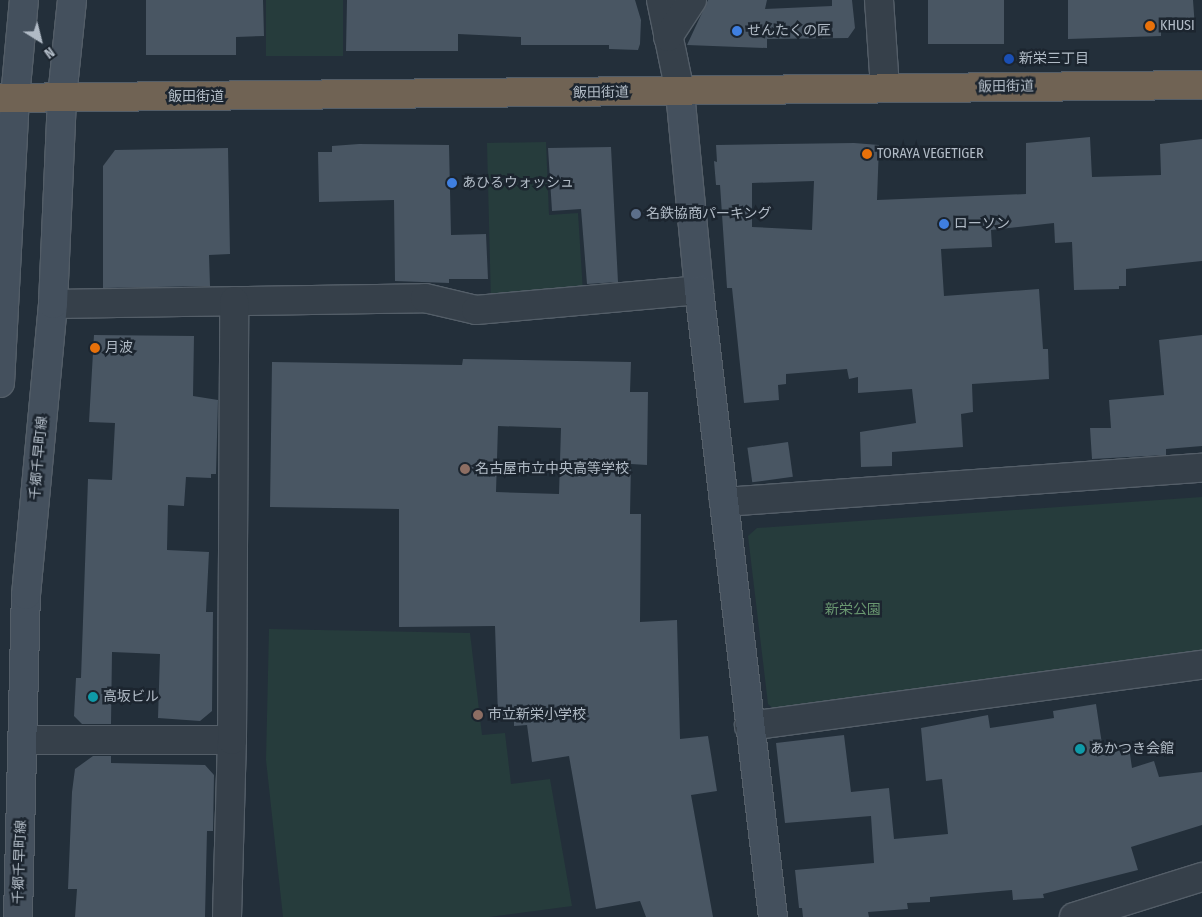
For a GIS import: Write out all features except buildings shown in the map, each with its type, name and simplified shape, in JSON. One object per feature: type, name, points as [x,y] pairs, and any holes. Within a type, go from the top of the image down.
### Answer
[{"type":"highway","name":"飯田街道","points":[[8,98],[1202,85]]},
{"type":"street","points":[[0,383],[8,98],[24,0]]},
{"type":"street","name":"千郷千早町線","points":[[18,917],[24,740],[26,595],[54,304],[62,97],[72,0]]},
{"type":"street","points":[[661,0],[680,92],[699,290],[749,726],[774,917]]},
{"type":"street","points":[[668,37],[692,0]]},
{"type":"street","points":[[879,0],[885,88]]},
{"type":"street","points":[[54,304],[425,298],[476,310],[699,290]]},
{"type":"street","points":[[227,917],[232,740],[234,300]]},
{"type":"street","points":[[724,502],[1202,468]]},
{"type":"street","points":[[749,726],[1202,665]]},
{"type":"street","points":[[24,740],[232,740]]},
{"type":"street","points":[[1074,917],[1202,877]]},
{"type":"green space","points":[[266,0],[343,0],[343,56],[266,56]]},
{"type":"green space","points":[[546,142],[549,215],[578,213],[583,292],[491,302],[487,143]]},
{"type":"green space","name":"新栄公園","points":[[1202,497],[1202,651],[776,711],[768,704],[748,536],[757,528]]},
{"type":"green space","points":[[269,629],[470,633],[482,735],[505,733],[511,784],[550,779],[572,906],[489,917],[283,917],[266,760]]},
{"type":"place","name":"KHUSI","points":[[1150,26]]},
{"type":"place","name":"せんたくの匠","points":[[737,31]]},
{"type":"place","name":"新栄三丁目","points":[[1009,59]]},
{"type":"place","name":"TORAYA VEGETIGER","points":[[867,154]]},
{"type":"place","name":"あひるウォッシュ","points":[[452,183]]},
{"type":"place","name":"名鉄協商パーキング","points":[[636,214]]},
{"type":"place","name":"ローソン","points":[[944,224]]},
{"type":"place","name":"月波","points":[[95,348]]},
{"type":"place","name":"名古屋市立中央高等学校","points":[[465,469]]},
{"type":"place","name":"高坂ビル","points":[[93,697]]},
{"type":"place","name":"市立新栄小学校","points":[[478,715]]},
{"type":"place","name":"あかつき会館","points":[[1080,749]]}]
